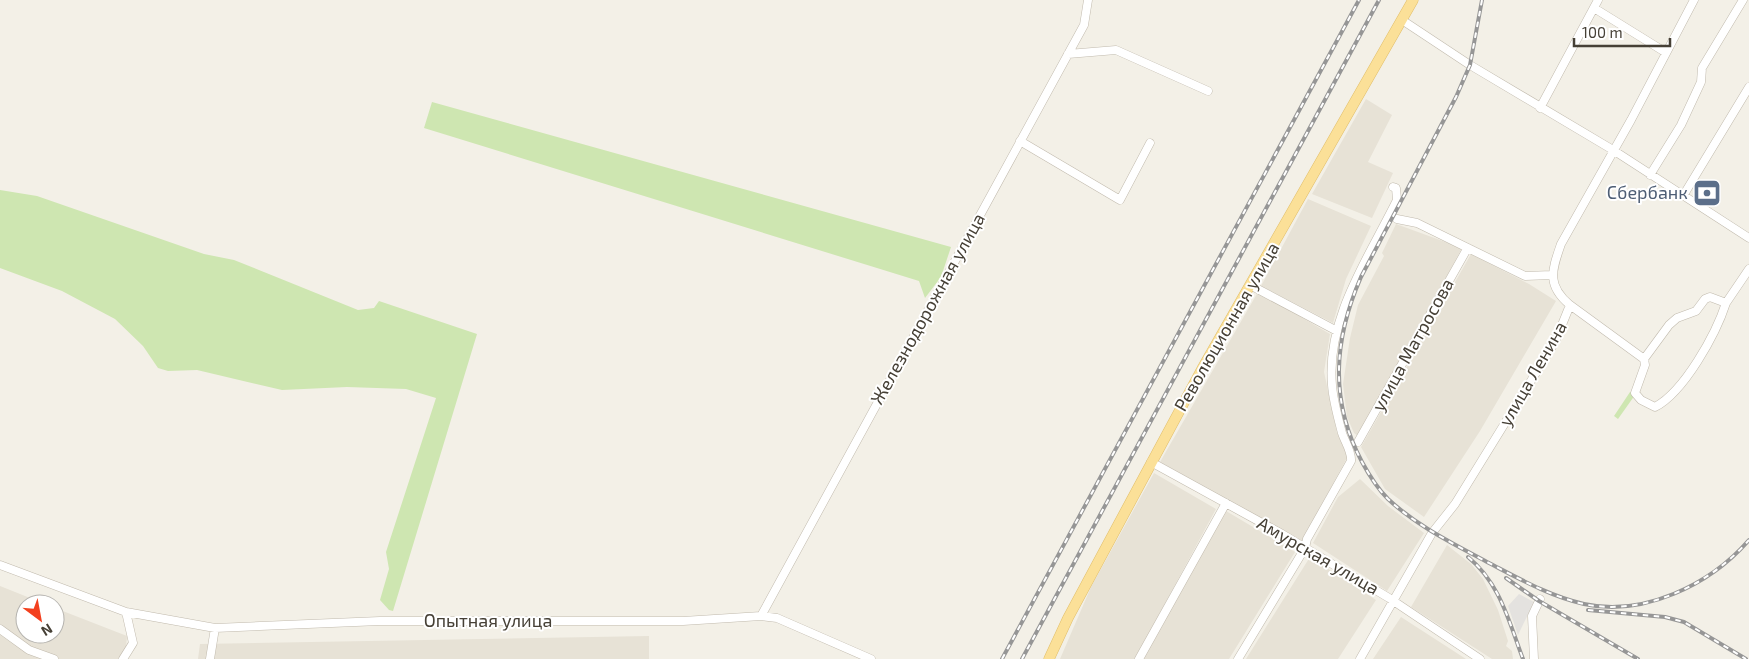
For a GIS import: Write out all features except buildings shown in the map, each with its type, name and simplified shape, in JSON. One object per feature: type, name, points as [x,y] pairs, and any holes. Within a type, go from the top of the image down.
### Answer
[{"type":"main road","name":"Революционная улица","points":[[1049,659],[1068,618],[1151,462],[1413,0]]},
{"type":"street","name":"Железнодорожная улица","points":[[761,616],[1084,26],[1088,0]]},
{"type":"street","points":[[1397,219],[1418,223],[1467,249],[1525,276],[1552,275],[1561,244],[1612,150],[1631,120],[1665,52],[1694,0]]},
{"type":"street","points":[[1650,175],[1681,125],[1701,82],[1702,68],[1743,0]]},
{"type":"street","points":[[1540,108],[1596,4],[1665,52]]},
{"type":"street","points":[[1402,20],[1540,108],[1612,150],[1749,238]]},
{"type":"street","points":[[1068,54],[1116,50],[1208,92]]},
{"type":"street","points":[[1683,196],[1749,87]]},
{"type":"street","points":[[1020,141],[1120,200],[1150,143]]},
{"type":"street","points":[[1238,659],[1305,548],[1307,539],[1351,461],[1352,456],[1343,434],[1332,385],[1337,331],[1351,292],[1397,200],[1396,188],[1393,187]]},
{"type":"street","name":"улица Матросова","points":[[1358,442],[1467,249]]},
{"type":"street","points":[[1570,305],[1644,359],[1645,365],[1635,394],[1641,400],[1655,407],[1673,395],[1694,364],[1726,303],[1749,269]]},
{"type":"street","name":"улица Ленина","points":[[1360,659],[1395,601],[1432,532],[1454,504],[1555,342],[1570,305],[1559,293],[1552,275]]},
{"type":"street","points":[[1250,285],[1337,331]]},
{"type":"street","points":[[1644,359],[1669,325],[1677,318],[1696,311],[1704,299],[1710,297],[1726,303]]},
{"type":"street","name":"Амурская улица","points":[[1151,462],[1305,548],[1395,601],[1480,659]]},
{"type":"street","points":[[1139,659],[1226,503]]},
{"type":"street","name":"Опытная улица","points":[[0,565],[126,612],[216,628],[380,621],[683,621],[761,616],[777,618],[871,659]]},
{"type":"street","points":[[1534,659],[1532,616],[1540,599]]},
{"type":"street","points":[[123,659],[133,643],[126,612]]},
{"type":"street","points":[[210,659],[216,628]]},
{"type":"street","points":[[0,629],[29,650],[54,659]]},
{"type":"shaded area","points":[[1366,99],[1392,115],[1368,162],[1393,173],[1372,218],[1312,194]]},
{"type":"shaded area","points":[[1308,199],[1371,226],[1346,279],[1333,323],[1261,286]]},
{"type":"shaded area","points":[[1396,224],[1462,248],[1359,437],[1354,433],[1347,417],[1343,384],[1350,338],[1358,305],[1384,256],[1382,253]]},
{"type":"shaded area","points":[[1471,254],[1529,284],[1556,301],[1480,431],[1424,517],[1385,489],[1361,447]]},
{"type":"shaded area","points":[[1258,292],[1330,334],[1324,372],[1337,433],[1348,456],[1302,541],[1160,462]]},
{"type":"shaded area","points":[[1154,473],[1216,509],[1135,659],[1060,659],[1091,587]]},
{"type":"shaded area","points":[[1360,479],[1388,506],[1424,533],[1387,591],[1313,543],[1338,497]]},
{"type":"shaded area","points":[[1226,511],[1295,552],[1229,659],[1143,659]]},
{"type":"shaded area","points":[[1447,545],[1471,564],[1483,579],[1498,610],[1508,641],[1506,646],[1512,651],[1513,659],[1492,659],[1411,607]]},
{"type":"shaded area","points":[[1310,557],[1376,600],[1338,659],[1246,659]]},
{"type":"shaded area","points":[[0,586],[20,594],[15,594],[15,644],[65,644],[65,612],[127,636],[125,659],[0,659]]},
{"type":"shaded area","points":[[1519,594],[1534,602],[1518,635],[1508,606]]},
{"type":"shaded area","points":[[1401,617],[1466,659],[1373,659]]},
{"type":"shaded area","points":[[649,636],[649,659],[198,659],[200,644]]},
{"type":"green space","points":[[432,102],[951,247],[941,277],[925,298],[919,281],[424,128]]},
{"type":"green space","points":[[0,190],[37,196],[204,254],[234,260],[358,310],[374,308],[379,301],[477,334],[393,611],[389,610],[380,600],[389,569],[386,552],[436,398],[406,389],[347,387],[282,390],[197,370],[168,371],[158,368],[143,346],[115,319],[62,291],[0,268]]},
{"type":"green space","points":[[1630,392],[1635,395],[1618,419],[1614,416]]},
{"type":"railway","points":[[1002,659],[1359,0]]},
{"type":"railway","points":[[1022,659],[1379,0]]},
{"type":"railway","points":[[1482,0],[1470,65],[1456,97],[1361,277],[1345,323],[1339,369],[1340,393],[1351,439],[1362,462],[1374,482],[1388,499],[1411,518],[1435,534],[1534,586],[1571,601],[1584,604],[1606,607],[1629,606],[1674,594],[1715,571],[1749,540]]},
{"type":"railway","points":[[1468,557],[1479,567],[1496,591],[1508,617],[1523,659]]},
{"type":"railway","points":[[1506,578],[1539,601],[1638,659]]},
{"type":"railway","points":[[1588,610],[1665,617],[1684,622],[1746,659]]},
{"type":"place","name":"Сбербанк","points":[[1707,193]]}]
